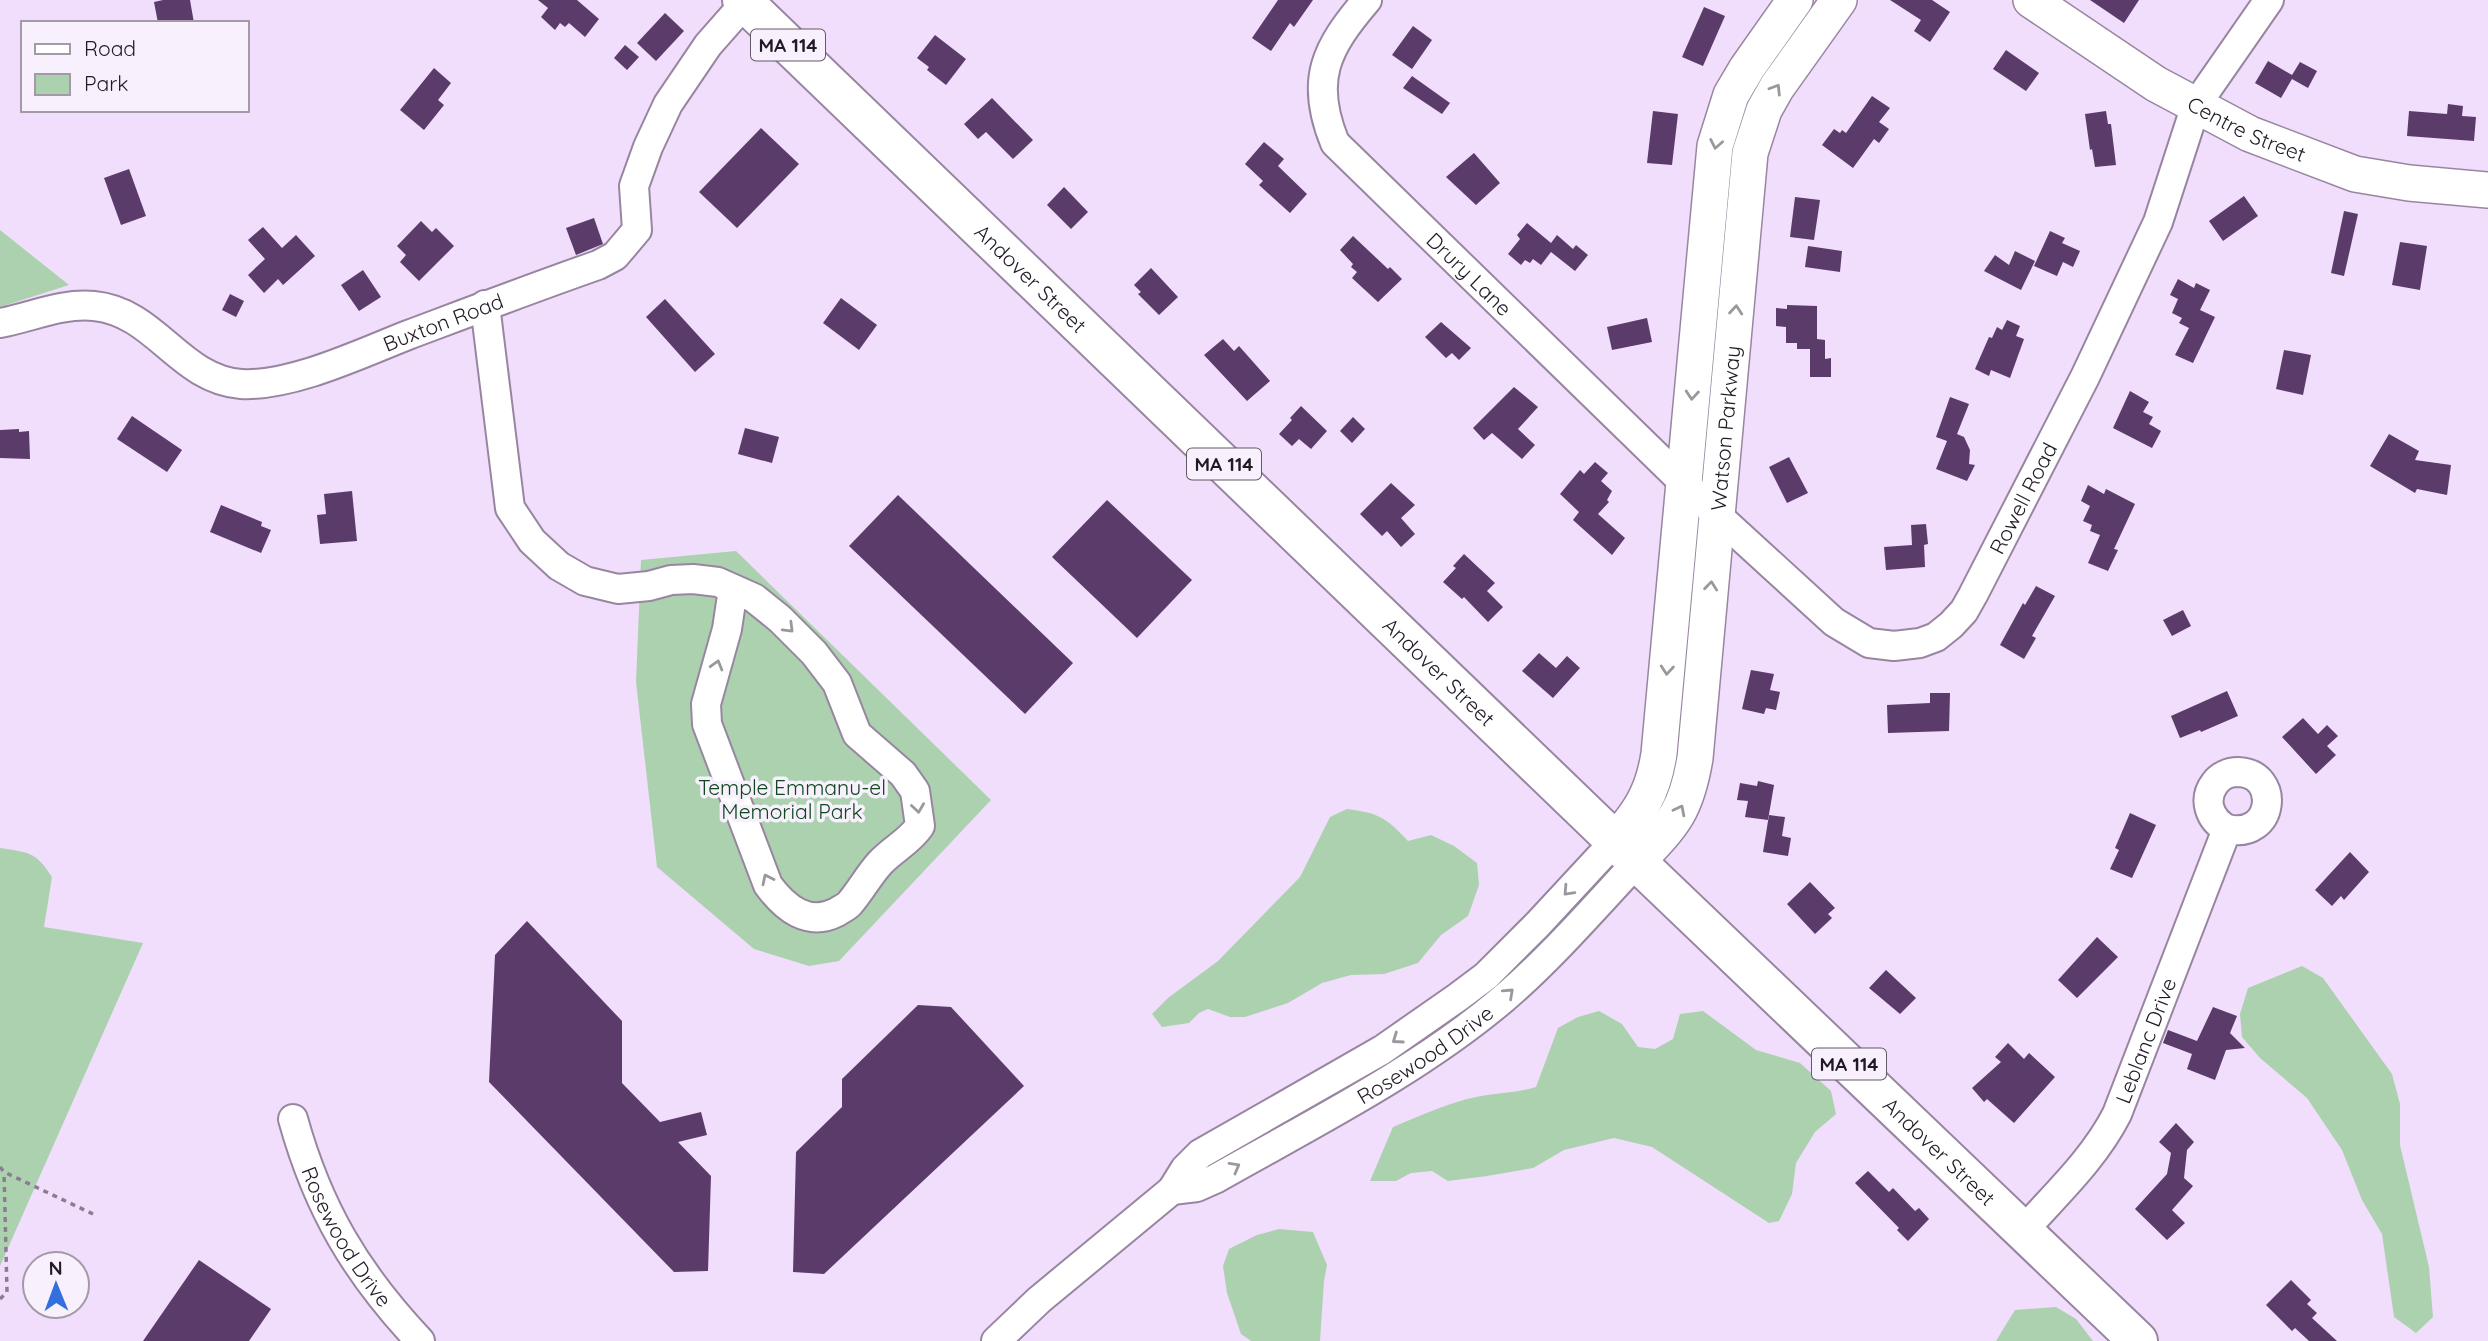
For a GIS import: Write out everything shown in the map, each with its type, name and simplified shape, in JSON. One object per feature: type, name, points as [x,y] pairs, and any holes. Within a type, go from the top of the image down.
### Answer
[{"type":"highway","name":"Andover Street","points":[[743,1],[2138,1341]]},
{"type":"main road","name":"Watson Parkway","points":[[1626,852],[1657,772],[1715,146],[1731,94],[1746,68],[1795,0]]},
{"type":"main road","name":"Watson Parkway","points":[[1626,852],[1671,827],[1683,806],[1691,780],[1718,516],[1750,153],[1756,130],[1770,98],[1839,0]]},
{"type":"main road","name":"Centre Street","points":[[2031,0],[2156,84],[2250,134],[2356,174],[2409,183],[2488,190]]},
{"type":"street","name":"Drury Lane","points":[[1367,0],[1340,33],[1328,57],[1322,80],[1327,123],[1335,143],[1718,516]]},
{"type":"street","name":"Rowell Road","points":[[1718,516],[1834,622],[1869,643],[1894,646],[1920,643],[1937,637],[1951,625],[1964,611],[1973,595],[2096,353],[2158,222],[2196,105],[2269,0]]},
{"type":"street","name":"Buxton Road","points":[[0,323],[54,308],[95,306],[128,316],[146,326],[212,378],[243,384],[267,383],[319,368],[598,265],[615,256],[637,230],[635,186],[648,147],[668,104],[708,45],[743,1]]},
{"type":"street","points":[[485,305],[510,508],[532,541],[559,566],[585,581],[596,584],[618,589],[693,579],[718,582],[754,598],[814,653],[837,683],[857,734],[903,774],[915,791],[920,826],[911,839],[881,862],[848,905],[828,916],[811,917],[795,913],[780,901],[768,885],[707,724],[706,704],[727,629],[733,589]]},
{"type":"street","name":"Leblanc Drive","points":[[2024,1230],[2091,1155],[2111,1125],[2227,829]]},
{"type":"street","name":"Rosewood Drive","points":[[996,1341],[1039,1300],[1172,1190],[1200,1154],[1382,1050],[1458,998],[1486,975],[1538,924],[1626,852]]},
{"type":"street","name":"Rosewood Drive","points":[[293,1119],[305,1161],[341,1239],[363,1273],[420,1341]]},
{"type":"path","points":[[0,1167],[4,1172],[93,1213]]},
{"type":"path","points":[[0,1299],[7,1292],[4,1172]]},
{"type":"green space","points":[[0,230],[69,285],[0,307]]},
{"type":"green space","name":"Temple Emmanu-el Memorial Park","points":[[736,551],[991,800],[839,961],[809,966],[754,949],[657,867],[636,682],[641,560]]},
{"type":"green space","points":[[1347,809],[1367,812],[1381,818],[1394,826],[1408,841],[1431,835],[1454,846],[1477,863],[1479,885],[1468,916],[1441,935],[1418,963],[1384,974],[1351,975],[1322,983],[1288,1003],[1245,1017],[1230,1017],[1208,1009],[1199,1013],[1189,1023],[1162,1027],[1152,1014],[1168,998],[1218,961],[1300,877],[1330,817]]},
{"type":"green space","points":[[0,848],[31,855],[41,862],[52,877],[44,927],[143,943],[0,1266]]},
{"type":"green space","points":[[2302,966],[2323,978],[2392,1074],[2400,1104],[2400,1145],[2429,1267],[2433,1317],[2416,1333],[2394,1317],[2382,1234],[2362,1200],[2342,1150],[2307,1098],[2260,1058],[2242,1037],[2240,1014],[2248,988]]},
{"type":"green space","points":[[1599,1011],[1622,1024],[1638,1047],[1655,1049],[1673,1039],[1680,1014],[1703,1011],[1756,1050],[1800,1063],[1831,1091],[1836,1114],[1815,1132],[1796,1163],[1792,1194],[1779,1221],[1769,1223],[1652,1147],[1614,1138],[1564,1150],[1533,1168],[1448,1181],[1432,1171],[1411,1173],[1396,1181],[1370,1181],[1393,1127],[1465,1100],[1536,1087],[1558,1028],[1578,1017]]},
{"type":"green space","points":[[1279,1229],[1313,1232],[1327,1265],[1320,1341],[1251,1341],[1241,1334],[1227,1293],[1223,1266],[1229,1249],[1257,1235]]},
{"type":"green space","points":[[2056,1307],[2076,1319],[2093,1341],[1996,1341],[2015,1310]]},
{"type":"building","points":[[190,0],[194,21],[158,21],[154,2]]},
{"type":"building","points":[[538,0],[577,0],[599,19],[585,37],[569,23],[565,27],[560,23],[555,30],[541,17],[548,8]]},
{"type":"building","points":[[1278,0],[1313,0],[1294,27],[1290,23],[1271,51],[1252,38]]},
{"type":"building","points":[[1890,0],[1932,0],[1950,12],[1930,42],[1914,31],[1921,20]]},
{"type":"building","points":[[2090,0],[2139,0],[2124,23]]},
{"type":"building","points":[[1704,7],[1725,16],[1703,66],[1682,57]]},
{"type":"building","points":[[665,13],[684,31],[656,61],[637,43]]},
{"type":"building","points":[[1413,26],[1432,40],[1412,69],[1392,55]]},
{"type":"building","points":[[935,35],[966,59],[946,85],[917,58]]},
{"type":"building","points":[[625,45],[639,57],[627,70],[614,58]]},
{"type":"building","points":[[2006,50],[2039,73],[2026,91],[1993,69]]},
{"type":"building","points":[[2268,61],[2292,75],[2300,62],[2317,71],[2308,88],[2292,79],[2281,98],[2255,83]]},
{"type":"building","points":[[434,68],[451,83],[438,100],[444,105],[424,130],[400,110]]},
{"type":"building","points":[[1412,76],[1450,103],[1442,114],[1403,88]]},
{"type":"building","points":[[1872,96],[1890,108],[1879,122],[1889,129],[1879,143],[1874,139],[1853,168],[1822,145],[1834,129],[1846,133]]},
{"type":"building","points":[[992,98],[1033,140],[1013,159],[986,132],[978,139],[964,124]]},
{"type":"building","points":[[2448,104],[2463,106],[2462,116],[2476,117],[2474,141],[2407,136],[2409,111],[2447,114]]},
{"type":"building","points":[[1653,111],[1678,114],[1672,165],[1647,163]]},
{"type":"building","points":[[2106,111],[2108,124],[2111,124],[2116,165],[2095,167],[2085,114]]},
{"type":"building","points":[[761,128],[799,164],[737,228],[699,192]]},
{"type":"building","points":[[1264,142],[1284,159],[1278,166],[1307,194],[1290,213],[1259,185],[1263,181],[1245,164]]},
{"type":"building","points":[[1474,153],[1500,183],[1476,205],[1446,177]]},
{"type":"building","points":[[129,169],[146,216],[121,225],[104,178]]},
{"type":"building","points":[[1064,187],[1088,212],[1071,229],[1047,205]]},
{"type":"building","points":[[2244,196],[2258,216],[2223,241],[2209,221]]},
{"type":"building","points":[[1795,197],[1820,200],[1814,240],[1790,237]]},
{"type":"building","points":[[2344,211],[2358,214],[2344,276],[2331,273]]},
{"type":"building","points":[[594,218],[603,244],[576,255],[566,228]]},
{"type":"building","points":[[421,221],[432,232],[436,228],[454,246],[419,281],[400,262],[406,255],[397,246]]},
{"type":"building","points":[[1527,223],[1551,243],[1557,235],[1573,249],[1576,245],[1588,255],[1575,271],[1551,252],[1541,265],[1533,259],[1530,263],[1525,260],[1521,265],[1508,254],[1520,239],[1517,235]]},
{"type":"building","points":[[263,227],[282,248],[296,235],[315,256],[283,285],[278,279],[264,293],[248,275],[265,259],[248,240]]},
{"type":"building","points":[[2050,231],[2065,238],[2062,243],[2080,251],[2073,267],[2063,262],[2057,276],[2034,266]]},
{"type":"building","points":[[1353,236],[1402,279],[1378,302],[1352,278],[1357,272],[1340,250]]},
{"type":"building","points":[[2400,242],[2427,246],[2420,290],[2392,285]]},
{"type":"building","points":[[1808,246],[1842,251],[1840,272],[1805,267]]},
{"type":"building","points":[[2015,251],[2035,261],[2021,290],[1984,271],[1995,255],[2009,265]]},
{"type":"building","points":[[1151,268],[1178,297],[1159,315],[1138,294],[1141,292],[1134,285]]},
{"type":"building","points":[[363,270],[381,297],[359,311],[341,285]]},
{"type":"building","points":[[2178,279],[2194,288],[2196,283],[2210,290],[2200,310],[2215,317],[2193,363],[2175,355],[2189,328],[2179,323],[2182,318],[2172,313],[2178,299],[2170,295]]},
{"type":"building","points":[[230,294],[244,301],[236,317],[222,310]]},
{"type":"building","points":[[841,298],[877,325],[859,350],[823,323]]},
{"type":"building","points":[[665,299],[715,354],[695,372],[646,317]]},
{"type":"building","points":[[1787,305],[1817,306],[1817,339],[1825,340],[1825,359],[1831,358],[1831,377],[1810,377],[1810,349],[1797,349],[1797,343],[1786,343],[1786,327],[1776,326],[1776,308],[1787,309]]},
{"type":"building","points":[[1647,318],[1652,342],[1612,350],[1607,327]]},
{"type":"building","points":[[2007,320],[2020,326],[2016,336],[2024,339],[2010,378],[1991,370],[1989,376],[1975,369],[1989,337],[1992,338],[1997,327],[2002,330]]},
{"type":"building","points":[[1441,322],[1471,348],[1459,360],[1452,353],[1446,358],[1425,337]]},
{"type":"building","points":[[1223,339],[1234,351],[1239,346],[1270,381],[1247,401],[1204,355]]},
{"type":"building","points":[[2284,350],[2311,355],[2303,395],[2276,389]]},
{"type":"building","points":[[1514,387],[1538,407],[1518,429],[1535,445],[1522,459],[1492,433],[1484,440],[1473,428]]},
{"type":"building","points":[[2130,391],[2149,402],[2143,412],[2153,417],[2149,424],[2161,431],[2152,448],[2113,428]]},
{"type":"building","points":[[1950,397],[1969,404],[1957,434],[1964,437],[1970,450],[1969,464],[1975,465],[1967,481],[1936,469],[1947,441],[1936,437]]},
{"type":"building","points":[[1301,406],[1327,431],[1311,449],[1299,439],[1292,446],[1279,434]]},
{"type":"building","points":[[132,416],[182,450],[167,472],[117,439]]},
{"type":"building","points":[[1353,417],[1365,429],[1352,443],[1340,431]]},
{"type":"building","points":[[745,428],[779,437],[772,463],[738,454]]},
{"type":"building","points":[[19,429],[19,432],[29,431],[30,459],[0,458],[0,430]]},
{"type":"building","points":[[2389,434],[2419,451],[2415,460],[2451,465],[2447,495],[2417,489],[2415,493],[2370,466]]},
{"type":"building","points":[[1789,457],[1808,493],[1787,503],[1769,467]]},
{"type":"building","points":[[1595,462],[1608,473],[1601,481],[1612,491],[1607,500],[1609,502],[1598,514],[1625,538],[1612,555],[1573,520],[1579,512],[1560,494],[1580,470],[1584,474]]},
{"type":"building","points":[[1391,483],[1415,505],[1401,518],[1415,534],[1401,547],[1387,531],[1382,536],[1360,514]]},
{"type":"building","points":[[2088,485],[2104,494],[2106,489],[2135,504],[2114,549],[2118,550],[2108,571],[2088,563],[2100,535],[2090,531],[2092,525],[2083,521],[2090,506],[2081,501]]},
{"type":"building","points":[[352,491],[357,541],[320,544],[317,515],[326,514],[324,494]]},
{"type":"building","points":[[898,495],[1073,663],[1025,714],[849,546]]},
{"type":"building","points":[[1107,500],[1192,580],[1137,638],[1052,557]]},
{"type":"building","points":[[221,505],[262,522],[261,526],[271,530],[261,553],[210,532]]},
{"type":"building","points":[[1926,524],[1928,544],[1924,545],[1925,567],[1886,570],[1884,547],[1912,545],[1911,525]]},
{"type":"building","points":[[1464,554],[1495,583],[1487,591],[1503,607],[1488,622],[1464,597],[1462,599],[1443,582]]},
{"type":"building","points":[[2036,586],[2055,596],[2032,636],[2036,638],[2024,659],[2000,645],[2023,603],[2025,605]]},
{"type":"building","points":[[2183,610],[2191,626],[2172,636],[2163,620]]},
{"type":"building","points":[[1539,653],[1556,668],[1567,656],[1580,668],[1553,698],[1522,671]]},
{"type":"building","points":[[1751,670],[1774,674],[1770,690],[1780,692],[1776,710],[1766,708],[1764,714],[1742,709]]},
{"type":"building","points":[[2227,691],[2238,716],[2180,738],[2171,716]]},
{"type":"building","points":[[1930,693],[1950,693],[1949,731],[1888,733],[1887,705],[1930,703]]},
{"type":"building","points":[[2303,718],[2318,734],[2327,725],[2338,736],[2327,746],[2336,755],[2316,774],[2282,737]]},
{"type":"building","points":[[1758,781],[1774,785],[1768,820],[1745,817],[1748,801],[1737,800],[1740,783],[1757,786]]},
{"type":"building","points":[[2130,813],[2156,825],[2132,878],[2110,869],[2119,850],[2115,848]]},
{"type":"building","points":[[1769,815],[1785,817],[1782,836],[1791,838],[1788,856],[1763,852]]},
{"type":"building","points":[[2350,852],[2369,872],[2344,900],[2341,896],[2332,906],[2315,890]]},
{"type":"building","points":[[1810,882],[1835,908],[1828,914],[1832,918],[1815,934],[1787,904]]},
{"type":"building","points":[[527,921],[622,1021],[622,1083],[660,1122],[701,1112],[707,1135],[678,1142],[711,1176],[708,1271],[674,1272],[489,1082],[495,955]]},
{"type":"building","points":[[2097,937],[2118,957],[2077,998],[2058,980]]},
{"type":"building","points":[[1886,970],[1916,998],[1900,1014],[1869,988]]},
{"type":"building","points":[[918,1005],[951,1007],[1024,1086],[824,1274],[793,1272],[796,1152],[842,1107],[842,1079]]},
{"type":"building","points":[[2213,1007],[2237,1016],[2230,1033],[2245,1048],[2226,1050],[2215,1080],[2187,1069],[2192,1054],[2163,1043],[2168,1030],[2197,1041]]},
{"type":"building","points":[[2008,1043],[2024,1059],[2029,1053],[2055,1077],[2014,1123],[1987,1099],[1984,1102],[1972,1088],[2001,1062],[1995,1057]]},
{"type":"building","points":[[2176,1123],[2194,1142],[2187,1150],[2184,1178],[2193,1186],[2172,1210],[2185,1223],[2167,1240],[2135,1209],[2167,1174],[2171,1153],[2159,1142]]},
{"type":"building","points":[[1868,1171],[1889,1192],[1893,1188],[1915,1211],[1919,1208],[1929,1219],[1908,1241],[1897,1230],[1899,1228],[1855,1183]]},
{"type":"building","points":[[199,1260],[271,1309],[249,1341],[143,1341]]},
{"type":"building","points":[[2291,1280],[2311,1300],[2307,1304],[2317,1313],[2312,1318],[2337,1341],[2309,1341],[2295,1328],[2292,1331],[2266,1305]]}]
